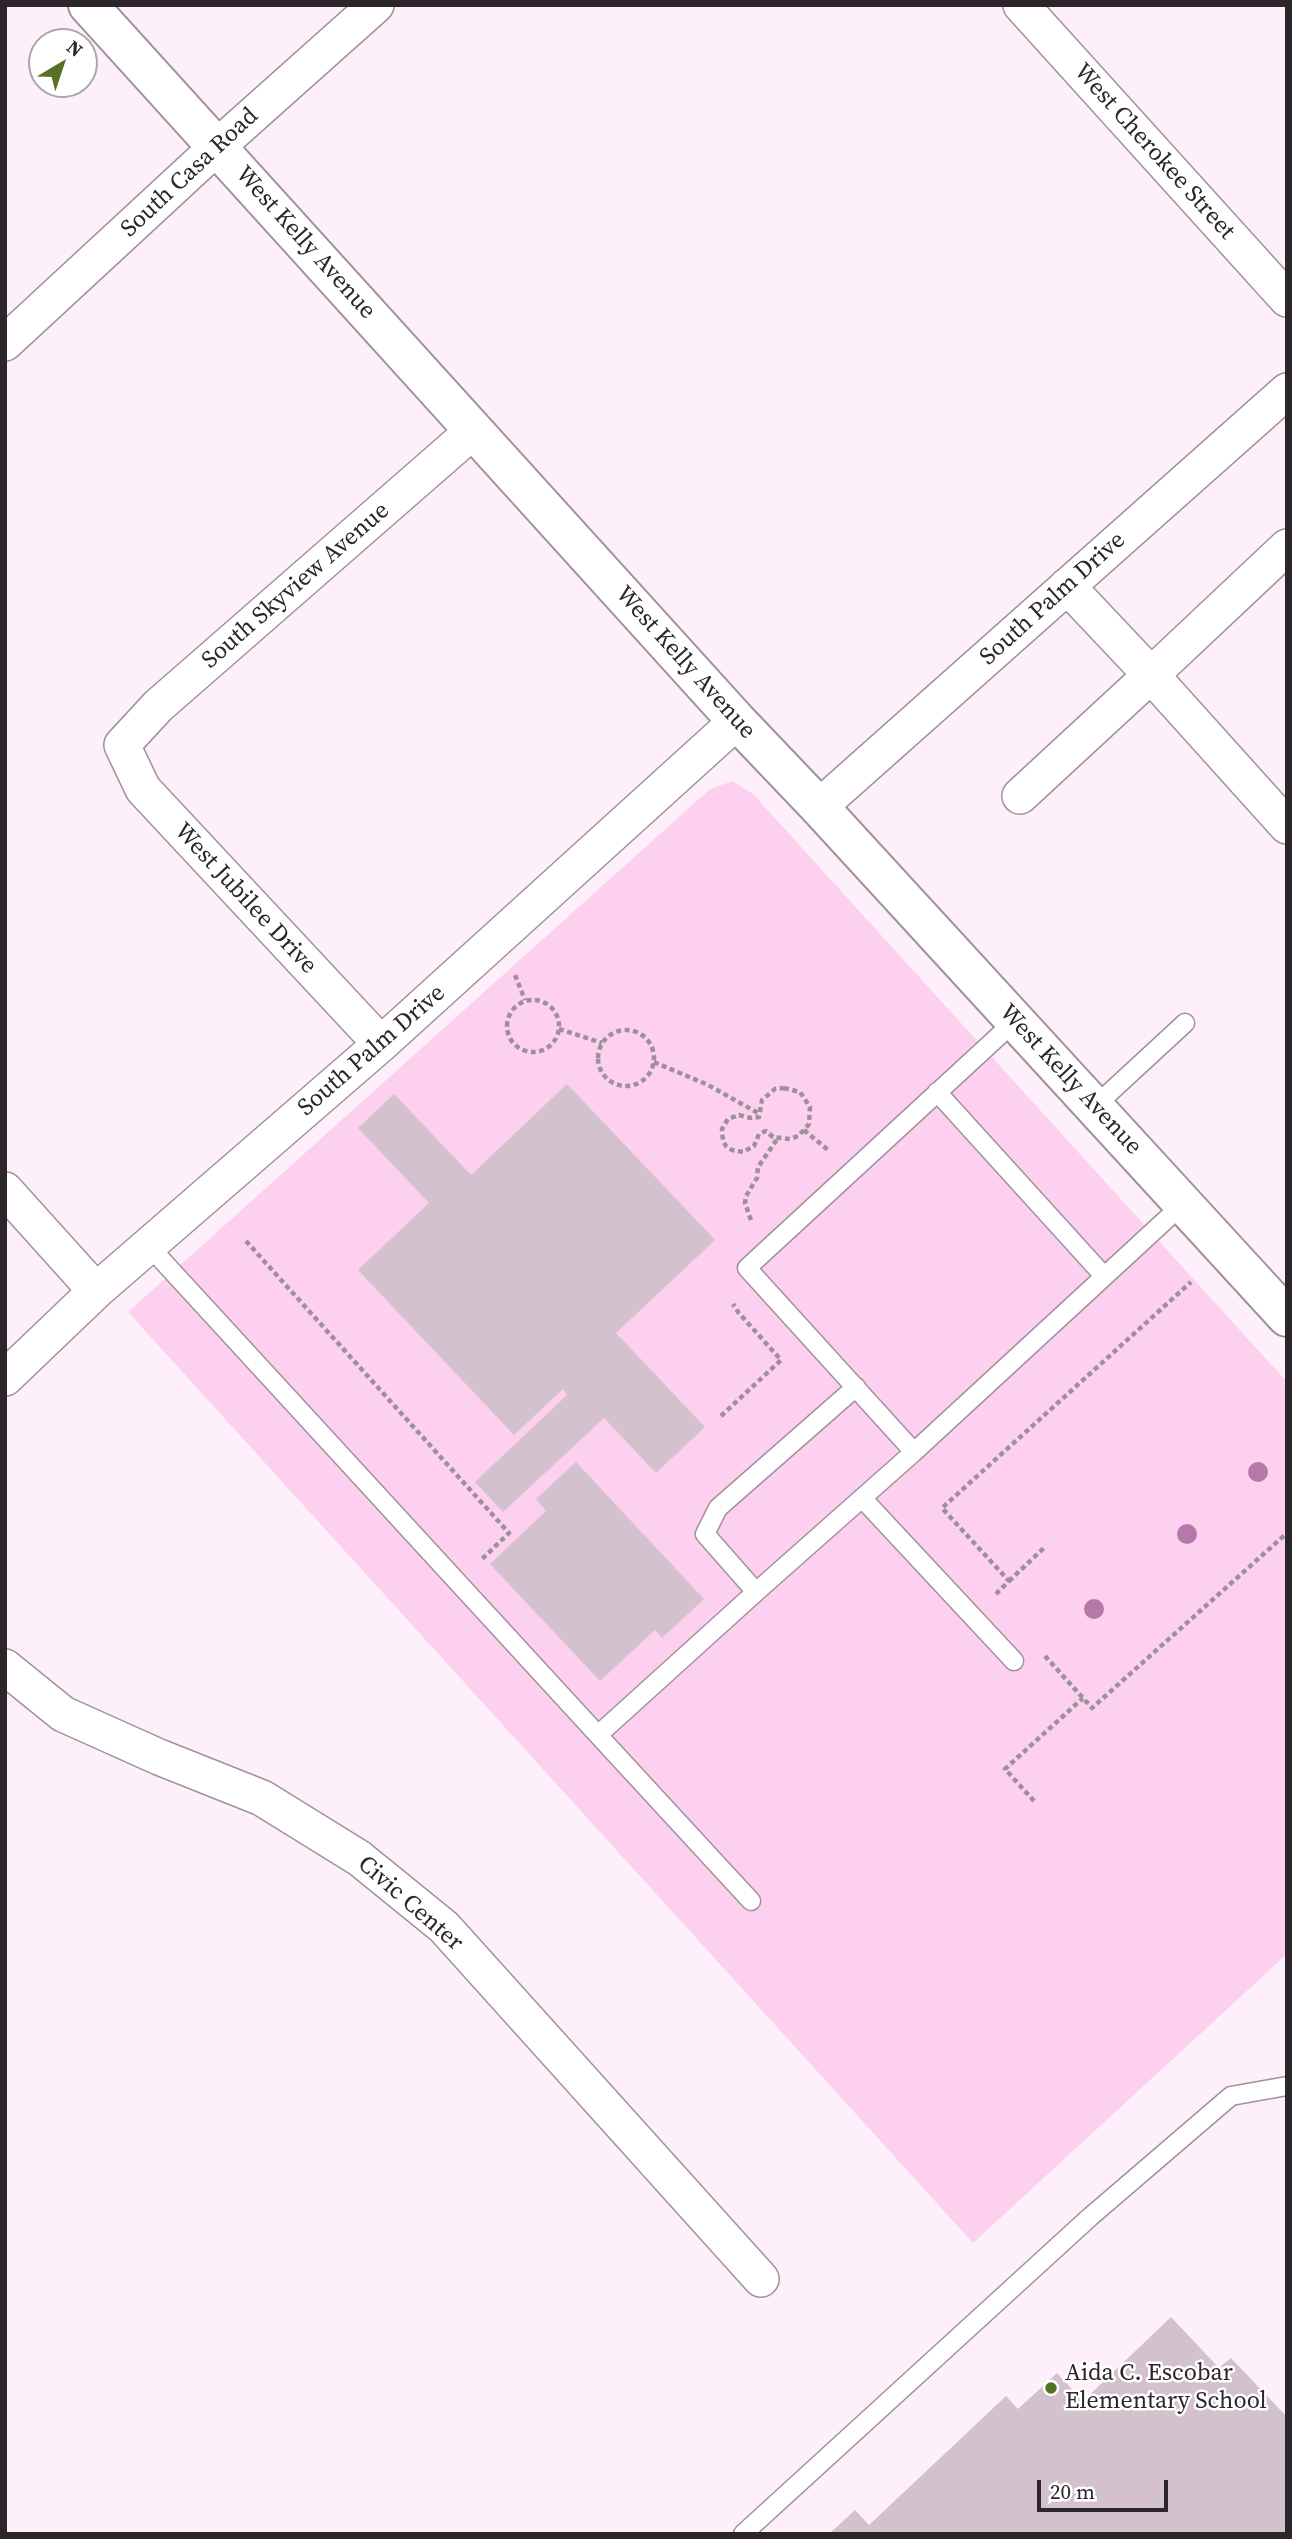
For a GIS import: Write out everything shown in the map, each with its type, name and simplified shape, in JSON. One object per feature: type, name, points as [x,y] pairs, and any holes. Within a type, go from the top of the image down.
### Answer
[{"type":"street","name":"West Kelly Avenue","points":[[88,5],[737,721],[1287,1317]]},
{"type":"street","name":"South Casa Road","points":[[5,344],[218,146],[376,5]]},
{"type":"street","name":"West Cherokee Street","points":[[1021,5],[1287,299]]},
{"type":"street","name":"South Palm Drive","points":[[819,807],[1287,391]]},
{"type":"street","name":"South Skyview Avenue","points":[[122,745],[158,706],[473,431]]},
{"type":"street","points":[[1020,796],[1287,547]]},
{"type":"street","points":[[1067,586],[1287,826]]},
{"type":"street","name":"South Palm Drive","points":[[5,1378],[96,1291],[381,1044],[737,721]]},
{"type":"street","name":"West Jubilee Drive","points":[[122,745],[142,789],[381,1044]]},
{"type":"street","points":[[5,1190],[96,1291]]},
{"type":"street","name":"Civic Center","points":[[5,1667],[63,1714],[159,1757],[262,1798],[359,1858],[444,1927],[761,2279]]},
{"type":"lane","points":[[914,1452],[747,1268],[1015,1021]]},
{"type":"lane","points":[[1094,1107],[1185,1023]]},
{"type":"lane","points":[[937,1092],[1104,1276]]},
{"type":"lane","points":[[598,1735],[914,1452],[1183,1204]]},
{"type":"lane","points":[[148,1245],[751,1901]]},
{"type":"lane","points":[[756,1592],[705,1534],[718,1508],[856,1387]]},
{"type":"lane","points":[[862,1498],[1014,1661]]},
{"type":"lane","points":[[743,2534],[1090,2217],[1231,2096],[1287,2086]]},
{"type":"path","points":[[515,974],[525,1000]]},
{"type":"path","points":[[534,999],[550,1006],[555,1012],[559,1029],[552,1044],[545,1050],[536,1052],[520,1049],[508,1036],[508,1018],[511,1011],[525,1000],[534,999]]},
{"type":"path","points":[[559,1029],[602,1043]]},
{"type":"path","points":[[618,1031],[637,1033],[650,1044],[654,1062],[651,1070],[639,1083],[622,1086],[605,1078],[597,1060],[602,1043],[609,1035],[618,1031]]},
{"type":"path","points":[[499,1038],[508,1036]]},
{"type":"path","points":[[654,1062],[708,1085],[758,1113]]},
{"type":"path","points":[[775,1089],[792,1089],[800,1092],[810,1107],[811,1115],[804,1130],[790,1139],[778,1138],[766,1131],[759,1135],[754,1146],[743,1152],[726,1146],[722,1129],[728,1119],[739,1115],[759,1117],[758,1113],[762,1100],[768,1093],[775,1089]]},
{"type":"path","points":[[804,1130],[828,1151]]},
{"type":"path","points":[[751,1220],[745,1203],[746,1196],[757,1178],[758,1167],[778,1138]]},
{"type":"path","points":[[246,1241],[509,1533],[481,1559],[490,1570]]},
{"type":"path","points":[[1009,1581],[942,1508],[1191,1282]]},
{"type":"path","points":[[1038,1648],[1092,1708],[1287,1533]]},
{"type":"path","points":[[993,1597],[1045,1547]]},
{"type":"path","points":[[1034,1801],[1005,1769],[1083,1698]]},
{"type":"shaded area","points":[[733,781],[753,794],[1287,1382],[1287,1954],[973,2243],[128,1312],[710,789]]},
{"type":"building","points":[[567,1084],[715,1240],[616,1333],[705,1427],[656,1473],[604,1418],[503,1512],[475,1482],[567,1395],[563,1389],[514,1435],[358,1270],[429,1203],[358,1128],[394,1094],[471,1175]]},
{"type":"building","points":[[576,1462],[704,1599],[662,1638],[655,1630],[600,1681],[490,1564],[546,1511],[536,1499]]},
{"type":"building","points":[[1171,2317],[1219,2368],[1231,2358],[1287,2417],[1287,2534],[829,2534],[855,2510],[869,2525],[1006,2396],[1018,2409],[1057,2373],[1083,2401]]},
{"type":"place","name":"Aida C. Escobar Elementary School","points":[[1051,2388]]}]
